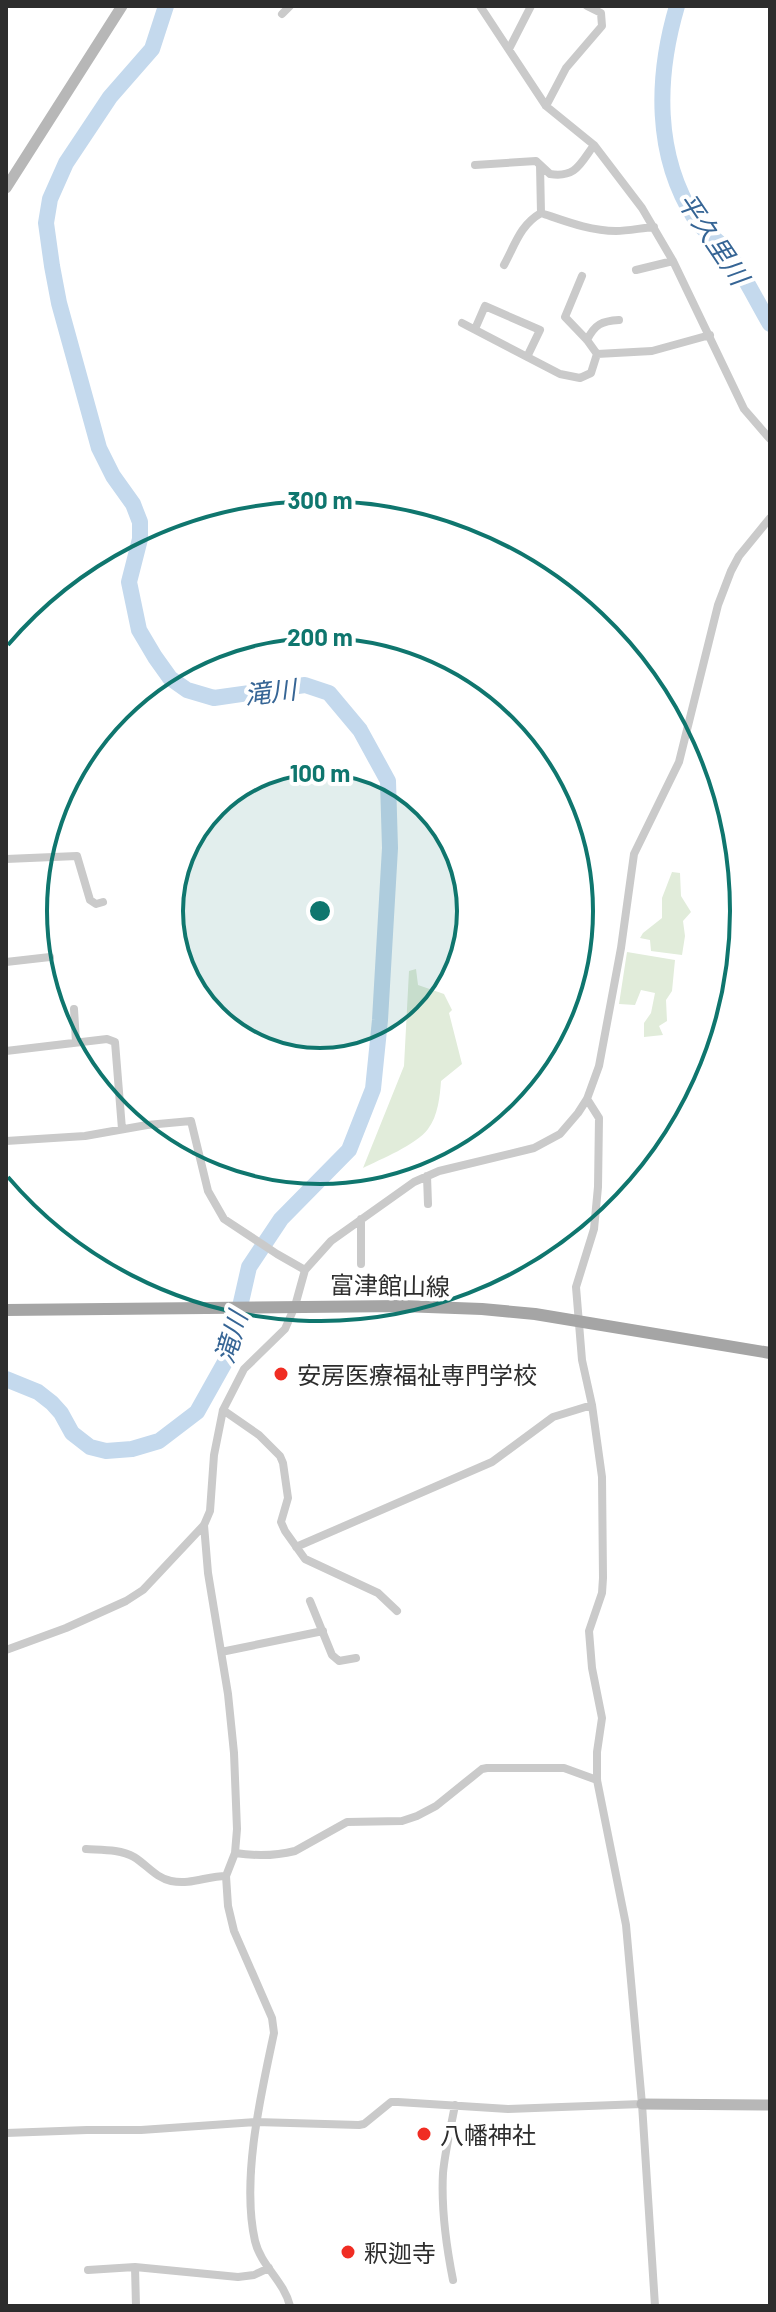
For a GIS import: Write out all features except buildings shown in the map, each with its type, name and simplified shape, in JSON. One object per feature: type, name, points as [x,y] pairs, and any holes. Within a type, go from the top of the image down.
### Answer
[{"type":"main road","name":"富津館山線","points":[[6,1310],[295,1306],[482,1309],[579,1321],[770,1353]]},
{"type":"street","points":[[6,188],[122,6]]},
{"type":"street","points":[[282,14],[290,6]]},
{"type":"street","points":[[480,6],[546,106],[594,145],[628,188],[673,261],[744,409],[770,439]]},
{"type":"street","points":[[509,49],[531,6]]},
{"type":"street","points":[[546,106],[566,68],[602,26],[601,13],[587,6]]},
{"type":"street","points":[[475,165],[536,161],[550,174],[568,175],[575,171],[594,145]]},
{"type":"street","points":[[540,165],[541,213]]},
{"type":"street","points":[[504,265],[523,228],[541,213],[600,230],[654,227]]},
{"type":"street","points":[[636,270],[673,261]]},
{"type":"street","points":[[582,276],[565,317],[597,354]]},
{"type":"street","points":[[475,329],[485,306],[540,330],[527,357]]},
{"type":"street","points":[[587,340],[594,326],[604,321],[619,320]]},
{"type":"street","points":[[462,323],[560,374],[580,378],[591,373],[597,354]]},
{"type":"street","points":[[597,354],[652,351],[710,335]]},
{"type":"street","points":[[6,1650],[126,1601],[143,1590],[204,1525],[210,1511],[214,1455],[223,1410],[244,1369],[285,1329],[305,1270],[331,1241],[404,1188],[427,1176],[520,1153],[548,1142],[569,1124],[587,1099],[604,1041],[634,854],[679,762],[718,605],[731,571],[739,556],[770,518]]},
{"type":"street","points":[[6,859],[77,856],[90,900],[96,904],[103,902]]},
{"type":"street","points":[[6,962],[50,957]]},
{"type":"street","points":[[74,1009],[76,1042]]},
{"type":"street","points":[[6,1051],[107,1039],[115,1042],[122,1129]]},
{"type":"street","points":[[587,1099],[599,1118],[598,1187],[594,1229],[576,1287],[582,1360],[592,1405],[603,1491],[602,1593],[589,1631],[592,1668],[602,1718],[597,1780],[626,1925],[655,2306]]},
{"type":"street","points":[[6,1141],[85,1136],[191,1121],[208,1191],[224,1219],[305,1270]]},
{"type":"street","points":[[427,1176],[428,1204]]},
{"type":"street","points":[[361,1219],[361,1264]]},
{"type":"street","points":[[296,1547],[492,1462],[553,1417],[592,1405]]},
{"type":"street","points":[[223,1410],[259,1435],[280,1456],[288,1498],[281,1522],[305,1559],[378,1593],[397,1611]]},
{"type":"street","points":[[204,1525],[234,1753],[237,1829],[235,1853],[226,1876],[228,1906],[234,1931],[272,2018],[274,2033],[256,2122],[252,2217],[260,2257],[282,2287],[290,2306]]},
{"type":"street","points":[[310,1601],[332,1655],[339,1661],[356,1658]]},
{"type":"street","points":[[221,1652],[323,1631]]},
{"type":"street","points":[[235,1853],[255,1856],[286,1853],[347,1822],[402,1821],[417,1816],[436,1806],[482,1769],[564,1768],[597,1780]]},
{"type":"street","points":[[86,1849],[122,1852],[170,1881],[186,1883],[226,1876]]},
{"type":"street","points":[[6,2133],[141,2130],[256,2122],[359,2125],[391,2102],[508,2109],[642,2104],[770,2105]]},
{"type":"street","points":[[453,2280],[445,2243],[443,2172],[455,2105]]},
{"type":"street","points":[[88,2270],[135,2267],[238,2277],[254,2275],[269,2268]]},
{"type":"street","points":[[135,2267],[136,2306]]},
{"type":"green space","points":[[672,872],[680,873],[681,896],[691,912],[683,921],[685,936],[682,955],[651,951],[650,940],[640,938],[662,918],[662,898]]},
{"type":"green space","points":[[627,952],[675,960],[672,991],[666,1000],[667,1021],[659,1026],[663,1035],[644,1037],[644,1023],[651,1013],[655,993],[641,990],[635,1005],[619,1004]]},
{"type":"green space","points":[[416,969],[418,985],[444,994],[452,1010],[449,1013],[462,1064],[441,1081],[436,1112],[422,1135],[363,1168],[404,1066],[409,971]]},
{"type":"waterway","name":"滝川","points":[[6,1379],[38,1392],[61,1413],[72,1433],[90,1447],[106,1451],[132,1449],[159,1441],[197,1412],[229,1355],[249,1267],[281,1219],[349,1150],[373,1089],[390,848],[388,781],[360,730],[329,693],[305,685],[214,698],[187,690],[170,678],[155,657],[139,630],[129,582],[140,539],[140,522],[133,504],[113,476],[99,448],[59,303],[46,223],[50,199],[66,163],[110,97],[152,49],[166,6]]},
{"type":"waterway","name":"平久里川","points":[[677,6],[665,60],[663,88],[663,115],[672,169],[695,219],[732,258],[770,324]]},
{"type":"place","name":"安房医療福祉専門学校","points":[[281,1374]]},
{"type":"place","name":"八幡神社","points":[[424,2134]]},
{"type":"place","name":"釈迦寺","points":[[348,2252]]}]
